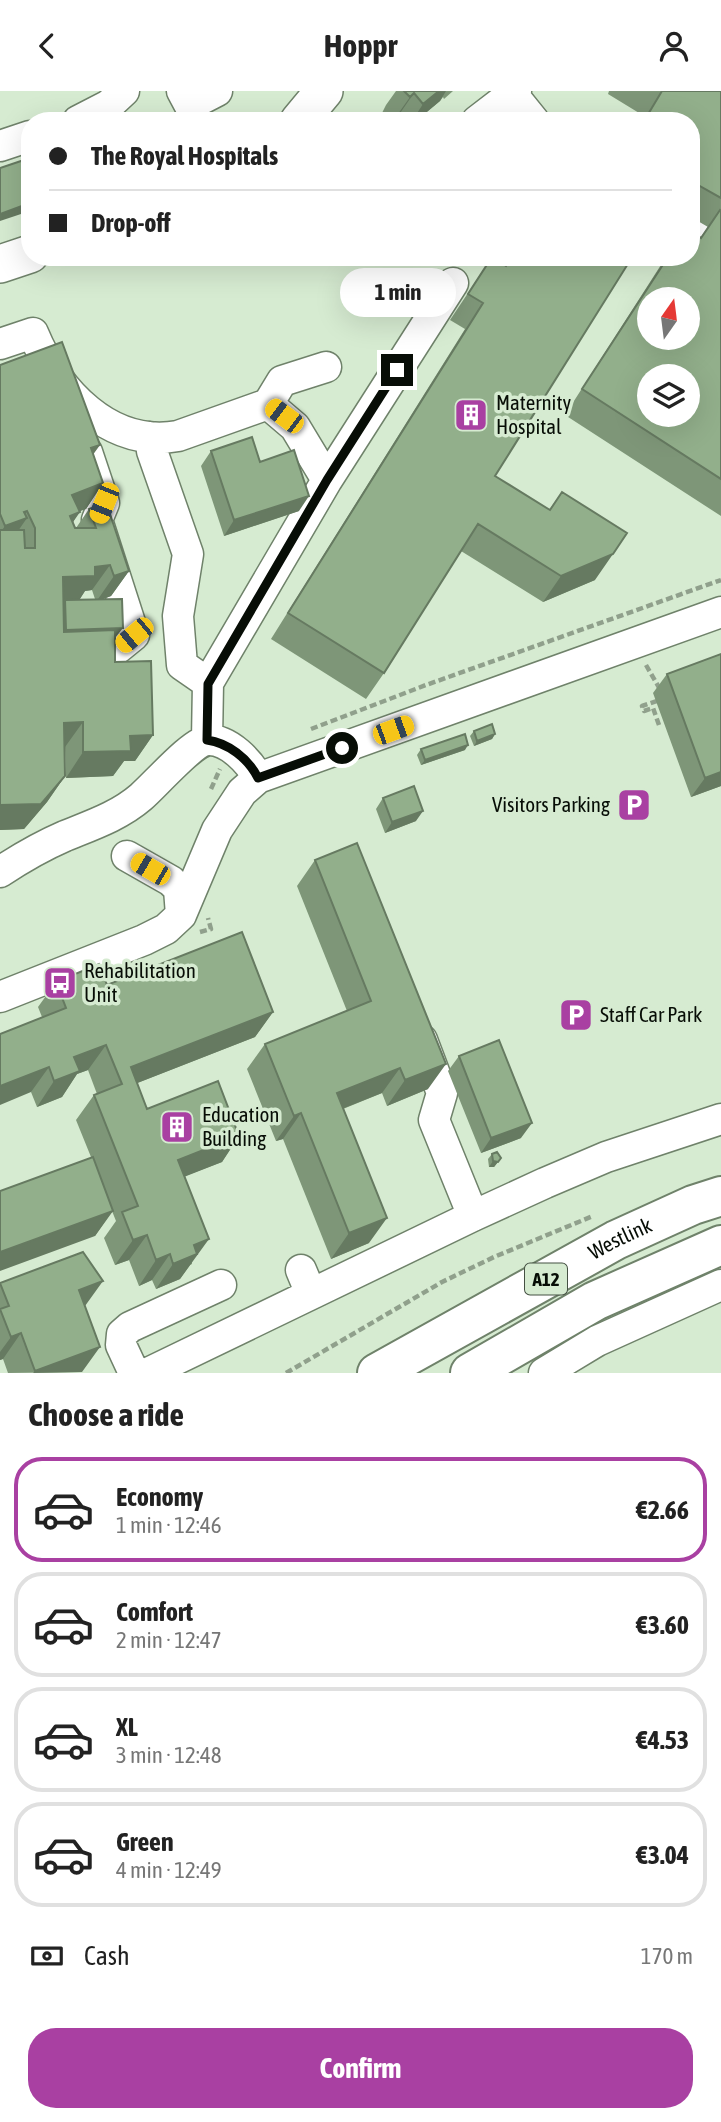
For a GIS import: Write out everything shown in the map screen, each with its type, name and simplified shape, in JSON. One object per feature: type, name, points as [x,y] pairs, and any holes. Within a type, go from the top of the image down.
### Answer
[{"type":"highway","name":"Westlink","points":[[377,1373],[616,1240],[693,1205],[721,1196]]},
{"type":"highway","name":"Westlink","points":[[470,1373],[594,1301],[721,1245]]},
{"type":"main road","points":[[0,264],[21,257]]},
{"type":"street","points":[[95,112],[109,105],[124,91]]},
{"type":"street","points":[[190,106],[216,91]]},
{"type":"street","points":[[489,112],[515,93],[528,112]]},
{"type":"street","points":[[0,146],[21,139]]},
{"type":"street","points":[[700,230],[721,227]]},
{"type":"street","points":[[207,740],[208,684],[327,480],[453,283]]},
{"type":"street","points":[[0,344],[33,333],[45,360],[60,383],[79,404],[109,425],[164,439],[268,404],[282,381],[326,367]]},
{"type":"street","points":[[68,647],[118,648],[134,635],[97,520],[104,503],[85,446],[79,404]]},
{"type":"street","points":[[268,404],[295,427],[327,480]]},
{"type":"street","points":[[150,437],[188,554],[178,615],[182,665],[208,684]]},
{"type":"street","points":[[195,919],[200,875],[217,830],[242,792],[258,778],[721,612]]},
{"type":"street","points":[[0,872],[25,855],[111,818],[160,782],[195,745],[207,740],[222,742],[252,767],[258,778]]},
{"type":"street","points":[[195,919],[179,889],[136,852],[200,875]]},
{"type":"street","points":[[0,997],[195,919]]},
{"type":"street","points":[[413,1017],[442,1093],[435,1120],[473,1216]]},
{"type":"street","points":[[148,1373],[306,1282],[473,1216],[606,1157],[721,1119]]},
{"type":"street","points":[[544,1373],[597,1341],[721,1285]]},
{"type":"street","points":[[134,1373],[121,1345],[122,1334],[130,1327],[221,1286]]},
{"type":"path","points":[[299,733],[721,580]]},
{"type":"path","points":[[641,656],[666,698],[642,706],[644,711],[653,708],[659,725]]},
{"type":"path","points":[[286,1373],[442,1282],[494,1257],[604,1212]]},
{"type":"building","points":[[404,91],[439,91],[423,104],[414,93],[410,97]]},
{"type":"building","points":[[662,91],[721,91],[721,198],[700,186],[700,112],[649,112]]},
{"type":"building","points":[[21,161],[21,206],[0,214],[0,168]]},
{"type":"building","points":[[720,210],[721,479],[641,427],[700,427],[700,364],[637,364],[637,425],[582,389],[637,305],[637,350],[700,350],[700,287],[648,287],[662,266],[700,266],[700,237]]},
{"type":"building","name":"Maternity Hospital","points":[[486,266],[627,266],[495,476],[550,510],[562,492],[627,533],[613,554],[561,576],[478,524],[384,673],[288,613],[483,303],[468,294]]},
{"type":"building","points":[[62,342],[100,445],[91,448],[103,483],[72,495],[80,512],[70,516],[75,528],[96,528],[89,509],[99,505],[101,511],[108,508],[129,571],[114,576],[110,565],[95,567],[95,576],[63,577],[64,632],[115,630],[115,662],[151,661],[153,735],[130,736],[131,751],[83,752],[83,722],[64,723],[65,776],[41,804],[0,805],[0,530],[24,530],[25,548],[35,548],[35,528],[27,511],[24,512],[27,518],[5,526],[0,514],[0,365]]},
{"type":"building","points":[[252,437],[260,462],[294,450],[309,496],[234,520],[211,451]]},
{"type":"building","points":[[122,599],[123,628],[66,630],[65,600]]},
{"type":"building","points":[[721,654],[721,772],[705,778],[667,674]]},
{"type":"building","points":[[492,724],[495,734],[477,741],[474,731]]},
{"type":"building","points":[[465,734],[468,745],[425,760],[421,749]]},
{"type":"building","points":[[414,786],[423,811],[392,822],[383,798]]},
{"type":"building","points":[[357,843],[446,1064],[405,1080],[400,1068],[337,1093],[387,1218],[349,1233],[301,1113],[294,1116],[265,1044],[371,1001],[315,860]]},
{"type":"building","name":"Education Building","points":[[242,932],[273,1012],[131,1067],[147,1109],[218,1081],[239,1136],[178,1160],[209,1239],[194,1245],[197,1254],[173,1264],[170,1254],[156,1260],[147,1235],[133,1240],[122,1212],[138,1206],[94,1095],[122,1084],[106,1045],[74,1057],[80,1071],[54,1081],[49,1067],[0,1086],[0,1034],[66,1008],[56,982],[99,964],[107,985]]},
{"type":"building","points":[[499,1040],[532,1123],[491,1138],[459,1056]]},
{"type":"building","points":[[497,1152],[501,1158],[498,1162],[493,1161],[492,1154]]},
{"type":"building","points":[[93,1157],[113,1211],[0,1252],[0,1191]]},
{"type":"building","points":[[83,1252],[103,1281],[79,1290],[100,1347],[35,1371],[21,1333],[11,1337],[0,1309],[9,1306],[0,1283]]},
{"type":"place","name":"Maternity Hospital","points":[[471,415]]},
{"type":"place","name":"Visitors Parking","points":[[634,805]]},
{"type":"place","name":"Rehabilitation Unit","points":[[60,983]]},
{"type":"place","name":"Staff Car Park","points":[[576,1015]]},
{"type":"place","name":"Education Building","points":[[177,1127]]},
{"type":"route","points":[[342,748],[258,778],[252,767],[222,742],[207,740],[208,684],[327,480],[397,370]]}]
